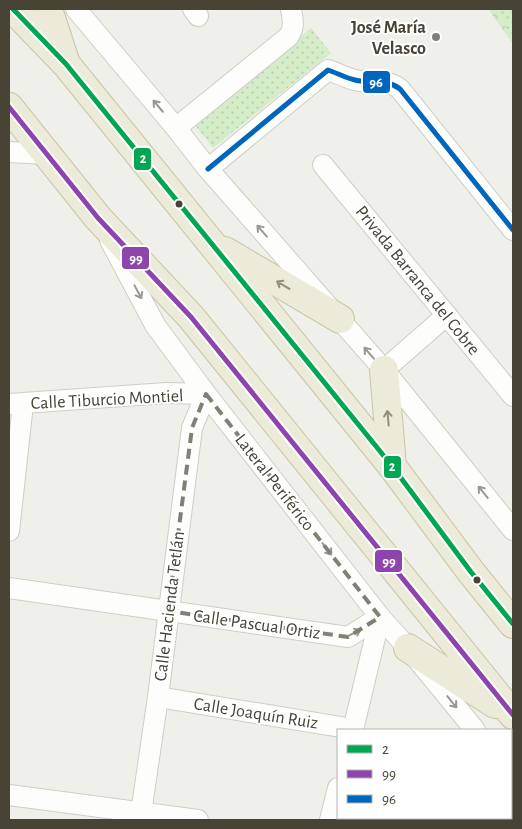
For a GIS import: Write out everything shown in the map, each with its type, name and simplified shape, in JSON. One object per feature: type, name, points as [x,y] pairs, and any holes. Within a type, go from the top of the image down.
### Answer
[{"type":"highway","points":[[13,9],[66,64]]},
{"type":"highway","points":[[24,9],[209,242],[392,466],[471,572],[513,624]]},
{"type":"highway","points":[[48,9],[66,64]]},
{"type":"highway","points":[[9,107],[98,218],[191,317],[513,715]]},
{"type":"highway","points":[[209,242],[340,319]]},
{"type":"highway","points":[[384,370],[392,466]]},
{"type":"highway","points":[[408,648],[513,715]]},
{"type":"street","points":[[76,9],[208,169],[384,370],[513,530]]},
{"type":"street","points":[[176,128],[288,37],[293,31],[292,9]]},
{"type":"street","points":[[208,169],[328,70],[356,80],[393,83],[400,89],[513,230]]},
{"type":"street","points":[[9,152],[47,154]]},
{"type":"street","name":"Privada Barranca del Cobre","points":[[323,165],[513,396]]},
{"type":"street","name":"Lateral Periférico","points":[[98,218],[155,325],[206,394],[380,618],[408,648],[474,729]]},
{"type":"street","points":[[384,370],[446,315]]},
{"type":"street","name":"Calle Tiburcio Montiel","points":[[16,404],[166,392],[206,394]]},
{"type":"street","name":"Calle Hacienda Tetlán","points":[[140,816],[158,696],[192,428],[206,394]]},
{"type":"street","points":[[9,531],[16,404]]},
{"type":"street","name":"Calle Pascual Ortiz","points":[[9,588],[348,637],[380,618]]},
{"type":"street","points":[[353,729],[380,618]]},
{"type":"street","name":"Calle Joaquín Ruiz","points":[[158,696],[347,729]]},
{"type":"street","points":[[330,820],[337,793]]},
{"type":"street","points":[[9,794],[140,816],[198,820]]},
{"type":"highlighted area","points":[[206,394],[380,617],[348,637],[168,611],[192,428]]},
{"type":"green space","points":[[488,9],[513,9],[513,44]]},
{"type":"green space","points":[[498,9],[513,9],[513,45]]},
{"type":"green space","points":[[311,28],[331,53],[213,148],[193,123]]},
{"type":"transit line","name":"2","points":[[13,9],[66,64],[392,466],[471,572],[513,624]]},
{"type":"transit line","name":"96","points":[[208,169],[328,70],[361,81],[384,82],[400,89],[513,230]]},
{"type":"transit line","name":"99","points":[[9,107],[98,218],[191,317],[513,715]]},
{"type":"place","name":"José María Velasco","points":[[436,37]]}]
